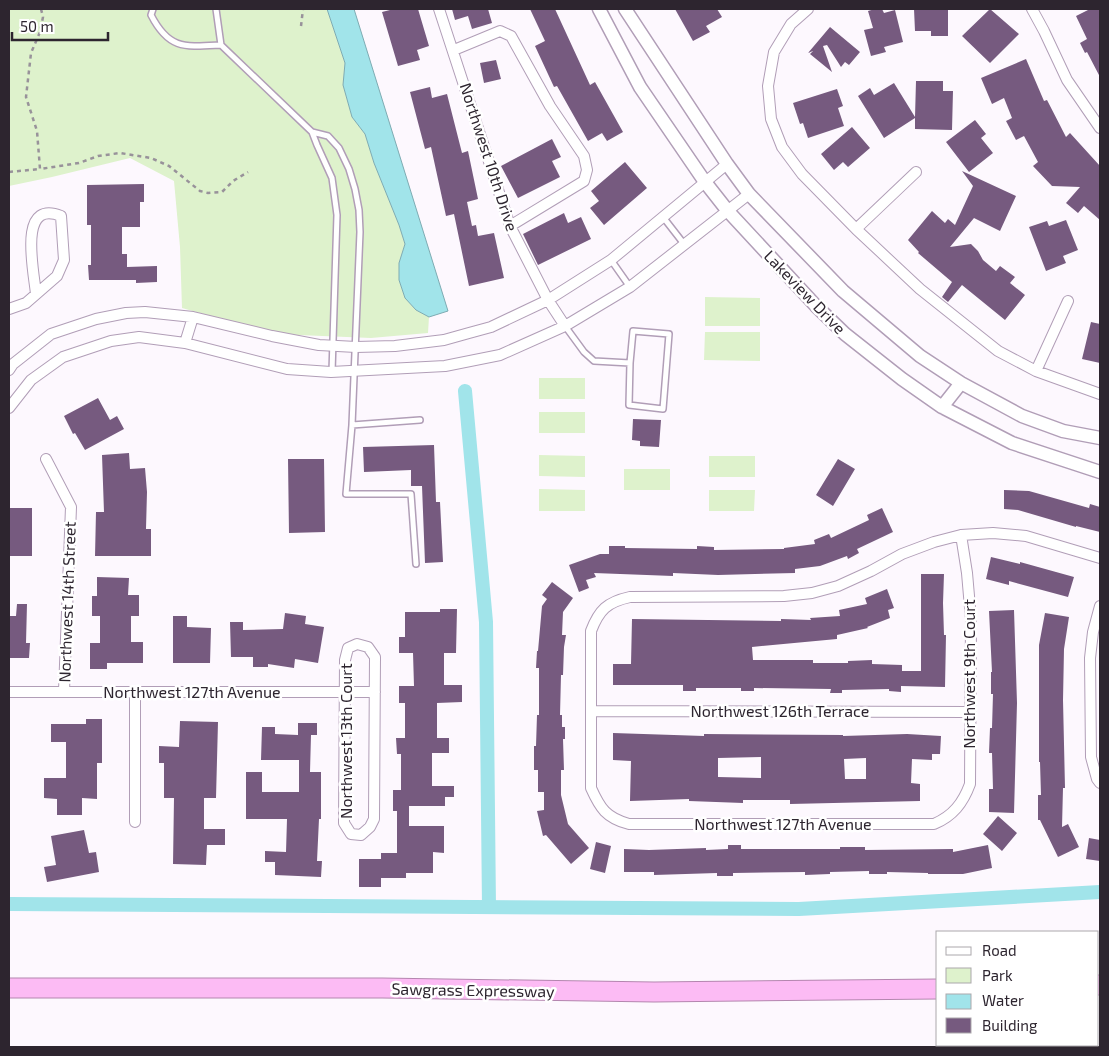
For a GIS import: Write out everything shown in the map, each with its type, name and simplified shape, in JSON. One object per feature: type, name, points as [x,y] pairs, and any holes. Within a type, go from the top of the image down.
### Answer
[{"type":"highway","name":"Sawgrass Expressway","points":[[9,988],[382,988],[654,992],[936,990]]},
{"type":"street","name":"Northwest 10th Drive","points":[[440,9],[510,226],[548,300],[565,326]]},
{"type":"street","name":"Lakeview Drive","points":[[599,9],[640,87],[705,182],[727,210],[816,306],[845,334],[942,408],[1012,443],[1100,472]]},
{"type":"street","name":"Lakeview Drive","points":[[625,9],[727,164],[750,194],[843,291],[920,356],[961,383],[1022,416],[1063,431],[1100,438]]},
{"type":"street","points":[[808,9],[791,24],[774,52],[768,86],[771,119],[782,147],[802,174],[856,229],[920,289],[998,351],[1036,371],[1100,394]]},
{"type":"street","points":[[1032,9],[1067,80],[1100,128]]},
{"type":"street","points":[[454,50],[500,31],[511,36],[550,106],[584,156],[587,170],[584,180],[510,226]]},
{"type":"street","points":[[9,370],[13,364],[51,334],[96,319],[126,313],[145,312],[193,317],[319,345],[356,347],[395,346],[444,340],[491,327],[548,300],[611,260],[727,164]]},
{"type":"street","points":[[856,229],[916,172]]},
{"type":"street","points":[[9,408],[31,380],[63,357],[111,341],[139,337],[184,343],[287,369],[332,372],[445,366],[500,355],[565,326],[630,287],[750,194]]},
{"type":"street","points":[[9,310],[26,303],[57,276],[64,260],[61,216],[50,212],[41,214],[33,223],[31,237],[36,294]]},
{"type":"street","points":[[1036,371],[1068,301]]},
{"type":"street","points":[[184,343],[193,317]]},
{"type":"street","points":[[942,408],[961,383]]},
{"type":"street","name":"Northwest 14th Street","points":[[46,459],[71,507],[64,691]]},
{"type":"street","points":[[591,711],[591,631],[596,618],[605,607],[615,600],[630,597],[784,596],[812,593],[871,572],[902,554],[934,542],[961,535],[993,533],[1026,536],[1100,558]]},
{"type":"street","name":"Northwest 9th Court","points":[[957,809],[965,798],[970,784],[971,619],[961,535]]},
{"type":"street","points":[[1100,606],[1090,658],[1096,707],[1091,757],[1100,782]]},
{"type":"street","name":"Northwest 13th Court","points":[[357,644],[368,647],[375,657],[375,692],[374,819],[370,828],[361,835],[351,834],[344,823],[345,660],[348,648],[357,644]]},
{"type":"street","name":"Northwest 127th Avenue","points":[[9,692],[375,692]]},
{"type":"street","points":[[135,692],[135,822]]},
{"type":"street","name":"Northwest 127th Avenue","points":[[591,711],[591,788],[597,802],[606,814],[617,821],[628,824],[934,824],[947,819],[957,809]]},
{"type":"street","name":"Northwest 126th Terrace","points":[[591,711],[970,712]]},
{"type":"lane","points":[[153,9],[151,14],[158,29],[173,42],[190,47],[221,45]]},
{"type":"lane","points":[[216,9],[221,45],[312,132],[316,145],[332,178],[337,215],[332,372]]},
{"type":"lane","points":[[312,132],[328,136],[339,148],[349,169],[355,189],[360,232],[352,425],[346,494],[411,494],[416,564]]},
{"type":"lane","points":[[663,217],[684,244]]},
{"type":"lane","points":[[611,260],[630,287]]},
{"type":"lane","points":[[565,326],[584,352],[594,361],[630,363]]},
{"type":"lane","points":[[633,331],[669,334],[663,409],[628,405],[630,363],[633,331]]},
{"type":"lane","points":[[352,425],[420,420]]},
{"type":"path","points":[[40,169],[37,131],[26,97],[31,53],[40,32],[43,17],[41,9]]},
{"type":"path","points":[[301,26],[303,9]]},
{"type":"path","points":[[9,172],[78,163],[98,156],[120,153],[151,158],[169,166],[200,191],[208,193],[222,192],[248,172]]},
{"type":"green space","points":[[9,9],[327,9],[345,63],[343,85],[352,117],[365,134],[405,244],[399,263],[399,280],[405,298],[416,310],[429,317],[428,333],[371,338],[274,334],[182,308],[180,247],[174,181],[130,158],[9,186]]},
{"type":"green space","points":[[705,297],[760,298],[760,326],[705,326]]},
{"type":"green space","points":[[705,332],[760,332],[760,361],[704,360]]},
{"type":"green space","points":[[539,378],[585,378],[585,399],[539,399]]},
{"type":"green space","points":[[539,412],[585,412],[585,433],[539,433]]},
{"type":"green space","points":[[539,455],[585,456],[585,477],[539,476]]},
{"type":"green space","points":[[709,456],[755,456],[755,477],[709,477]]},
{"type":"green space","points":[[624,469],[670,469],[670,490],[624,490]]},
{"type":"green space","points":[[539,489],[585,490],[585,511],[539,511]]},
{"type":"green space","points":[[709,490],[755,490],[754,511],[709,511]]},
{"type":"water","points":[[327,9],[354,9],[448,311],[429,317],[416,310],[405,298],[399,280],[399,263],[405,244],[365,134],[352,117],[343,85],[345,63]]},
{"type":"building","points":[[394,9],[418,9],[429,46],[417,50],[420,60],[398,66],[382,12]]},
{"type":"building","points":[[452,9],[488,9],[492,23],[472,29],[468,16],[455,20]]},
{"type":"building","points":[[530,9],[555,9],[590,85],[595,82],[623,132],[607,141],[602,133],[588,141],[557,86],[554,87],[535,46],[545,41]]},
{"type":"building","points":[[675,9],[717,9],[722,17],[706,26],[710,32],[693,41]]},
{"type":"building","points":[[882,9],[884,13],[895,10],[903,42],[884,47],[886,52],[871,56],[864,30],[873,28],[868,11]]},
{"type":"building","points":[[914,9],[948,9],[948,36],[931,36],[931,31],[915,31]]},
{"type":"building","points":[[990,9],[1019,34],[990,63],[962,36]]},
{"type":"building","points":[[1090,9],[1100,9],[1100,77],[1080,43],[1087,39],[1076,16]]},
{"type":"building","points":[[830,27],[860,52],[849,65],[845,62],[841,67],[827,45],[823,46],[832,72],[810,54],[813,51],[808,53]]},
{"type":"building","points":[[1026,59],[1044,101],[1047,100],[1066,137],[1070,133],[1100,166],[1100,220],[1084,206],[1078,213],[1066,203],[1080,187],[1052,186],[1033,166],[1038,162],[1024,136],[1016,140],[1006,121],[1012,118],[1004,98],[992,104],[981,78]]},
{"type":"building","points":[[496,60],[501,79],[484,83],[480,63]]},
{"type":"building","points":[[916,81],[943,81],[943,91],[953,91],[952,130],[915,129],[915,118],[884,138],[858,96],[870,88],[874,95],[894,83],[915,117]]},
{"type":"building","points":[[430,87],[432,98],[447,94],[462,153],[468,151],[478,199],[467,202],[472,226],[476,225],[478,236],[494,233],[504,278],[469,286],[454,214],[446,216],[431,147],[425,149],[410,92]]},
{"type":"building","points":[[837,89],[843,106],[838,108],[844,126],[808,138],[803,123],[800,124],[793,103]]},
{"type":"building","points":[[975,120],[986,134],[981,138],[993,153],[969,172],[946,142]]},
{"type":"building","points":[[852,127],[870,148],[848,167],[843,162],[834,170],[821,154]]},
{"type":"building","points":[[552,139],[561,157],[552,161],[560,177],[518,198],[501,166]]},
{"type":"building","points":[[625,162],[647,188],[604,225],[590,208],[599,201],[591,191]]},
{"type":"building","points":[[962,171],[1016,196],[1000,231],[974,218],[950,247],[971,244],[983,260],[996,271],[1000,266],[1015,277],[1010,283],[1025,295],[1005,320],[962,285],[948,302],[942,297],[952,282],[918,253],[908,240],[932,211],[945,223],[948,219],[955,225],[973,186]]},
{"type":"building","points":[[144,184],[144,202],[140,202],[140,227],[122,227],[122,254],[127,254],[127,267],[157,266],[157,282],[136,283],[136,280],[89,280],[88,265],[91,265],[91,225],[87,225],[87,185]]},
{"type":"building","points":[[564,213],[568,223],[581,217],[591,239],[538,265],[523,234]]},
{"type":"building","points":[[1066,220],[1078,250],[1063,256],[1066,263],[1046,271],[1029,227],[1047,221],[1049,226]]},
{"type":"building","points":[[1091,322],[1100,324],[1100,363],[1082,359]]},
{"type":"building","points":[[98,398],[110,420],[117,416],[124,429],[85,450],[75,433],[73,434],[64,416]]},
{"type":"building","points":[[633,419],[661,420],[659,447],[640,446],[640,441],[632,440]]},
{"type":"building","points":[[434,445],[436,502],[440,502],[443,562],[425,563],[422,486],[411,486],[411,470],[364,472],[363,447]]},
{"type":"building","points":[[129,453],[130,469],[145,468],[147,492],[146,529],[151,529],[151,556],[95,556],[96,512],[104,512],[102,455]]},
{"type":"building","points":[[288,459],[324,459],[325,532],[289,533]]},
{"type":"building","points":[[838,459],[855,469],[833,506],[816,495]]},
{"type":"building","points":[[1004,490],[1029,491],[1089,508],[1090,504],[1100,507],[1100,532],[1018,510],[1004,509]]},
{"type":"building","points":[[9,508],[32,508],[32,556],[9,556]]},
{"type":"building","points":[[882,508],[893,532],[857,549],[859,553],[848,559],[847,556],[820,566],[795,569],[795,573],[718,575],[673,573],[673,576],[594,573],[596,577],[586,580],[589,588],[579,592],[569,565],[600,554],[609,554],[609,546],[697,549],[697,546],[714,547],[714,550],[784,549],[815,544],[814,540],[829,534],[831,538],[869,520],[867,515]]},
{"type":"building","points":[[991,557],[1020,564],[1020,562],[1074,577],[1068,597],[1009,581],[1009,585],[986,579]]},
{"type":"building","points":[[921,574],[944,574],[945,687],[901,686],[901,692],[889,691],[889,689],[842,690],[842,693],[830,693],[831,689],[754,688],[754,691],[741,691],[741,688],[696,688],[696,691],[683,691],[683,685],[613,685],[613,664],[631,664],[632,619],[811,620],[810,618],[840,616],[839,610],[867,604],[865,598],[887,589],[894,608],[888,610],[890,618],[868,628],[837,635],[837,639],[752,647],[753,660],[813,660],[813,663],[848,663],[848,661],[872,660],[872,664],[902,665],[902,671],[921,671]]},
{"type":"building","points":[[97,577],[129,578],[128,595],[139,595],[139,616],[131,616],[131,642],[143,642],[143,663],[107,663],[107,669],[90,669],[90,643],[100,643],[100,616],[92,616],[92,596],[97,596]]},
{"type":"building","points":[[552,582],[573,598],[563,612],[562,635],[566,635],[563,675],[561,675],[560,715],[562,715],[562,727],[565,727],[565,739],[563,739],[564,770],[561,770],[561,795],[568,824],[589,848],[571,864],[546,835],[543,836],[537,811],[544,810],[544,792],[538,792],[538,770],[534,770],[534,746],[536,746],[537,715],[539,715],[539,668],[536,668],[537,651],[542,606],[547,599],[542,595]]},
{"type":"building","points":[[17,604],[27,604],[26,643],[30,643],[29,658],[9,658],[9,616],[16,616]]},
{"type":"building","points":[[440,609],[457,609],[456,653],[444,653],[444,685],[462,685],[462,702],[437,703],[437,738],[449,738],[449,753],[432,753],[432,786],[454,786],[454,797],[445,797],[445,806],[409,806],[409,826],[444,826],[444,853],[433,852],[433,873],[406,873],[406,878],[381,878],[381,887],[359,887],[359,859],[381,859],[381,853],[397,853],[397,811],[393,811],[393,790],[401,790],[401,754],[397,754],[396,738],[405,738],[405,703],[399,703],[399,686],[414,686],[413,653],[399,653],[399,637],[405,637],[405,612],[440,612]]},
{"type":"building","points":[[1014,610],[1017,703],[1014,813],[989,812],[989,789],[993,789],[992,753],[989,753],[993,694],[991,694],[992,672],[989,611]]},
{"type":"building","points":[[285,613],[306,616],[305,624],[324,627],[318,663],[295,659],[294,668],[268,664],[268,667],[253,667],[253,657],[231,657],[230,622],[243,622],[243,630],[283,629]]},
{"type":"building","points":[[1045,613],[1069,617],[1064,649],[1065,788],[1063,788],[1062,827],[1068,824],[1079,847],[1058,857],[1040,820],[1038,820],[1038,795],[1041,795],[1039,762],[1039,645]]},
{"type":"building","points":[[173,616],[187,616],[187,627],[211,628],[210,663],[173,663]]},
{"type":"building","points":[[86,719],[102,719],[102,763],[97,763],[97,799],[82,798],[82,815],[57,815],[57,799],[44,798],[44,778],[66,778],[66,742],[51,742],[51,724],[86,724]]},
{"type":"building","points":[[180,721],[218,722],[216,798],[204,798],[204,829],[225,829],[225,845],[207,845],[206,865],[173,864],[174,798],[164,798],[164,763],[159,763],[159,746],[179,747]]},
{"type":"building","points":[[298,723],[317,723],[317,735],[311,735],[310,772],[321,772],[321,819],[319,819],[317,861],[322,861],[321,877],[275,875],[275,862],[265,862],[265,851],[286,852],[287,819],[246,819],[246,772],[262,772],[262,792],[299,792],[299,760],[261,760],[262,727],[275,727],[275,734],[298,735]]},
{"type":"building","points":[[613,733],[704,736],[704,734],[843,736],[907,734],[941,736],[940,754],[932,754],[932,760],[912,759],[911,783],[920,784],[920,801],[790,804],[790,800],[743,800],[743,803],[689,801],[689,799],[630,801],[631,761],[613,760]],"holes":[[[761,757],[761,778],[718,777],[718,758]],[[866,758],[866,779],[845,779],[844,759]]]},
{"type":"building","points":[[998,816],[1017,833],[1002,851],[983,834]]},
{"type":"building","points":[[84,830],[89,853],[96,852],[99,872],[47,882],[44,867],[56,865],[51,836]]},
{"type":"building","points":[[1089,838],[1100,840],[1100,861],[1086,859]]},
{"type":"building","points":[[596,842],[611,846],[605,873],[590,869]]},
{"type":"building","points":[[728,845],[741,845],[741,849],[840,849],[840,847],[865,847],[865,850],[953,849],[953,852],[988,845],[992,868],[963,874],[887,872],[887,874],[869,874],[869,871],[805,875],[805,872],[733,873],[733,876],[717,876],[717,873],[654,875],[654,872],[624,872],[624,849],[706,848],[706,850],[728,849]]},
{"type":"waterway","points":[[465,391],[486,622],[489,907]]},
{"type":"waterway","points":[[9,904],[799,909],[1100,892]]}]
